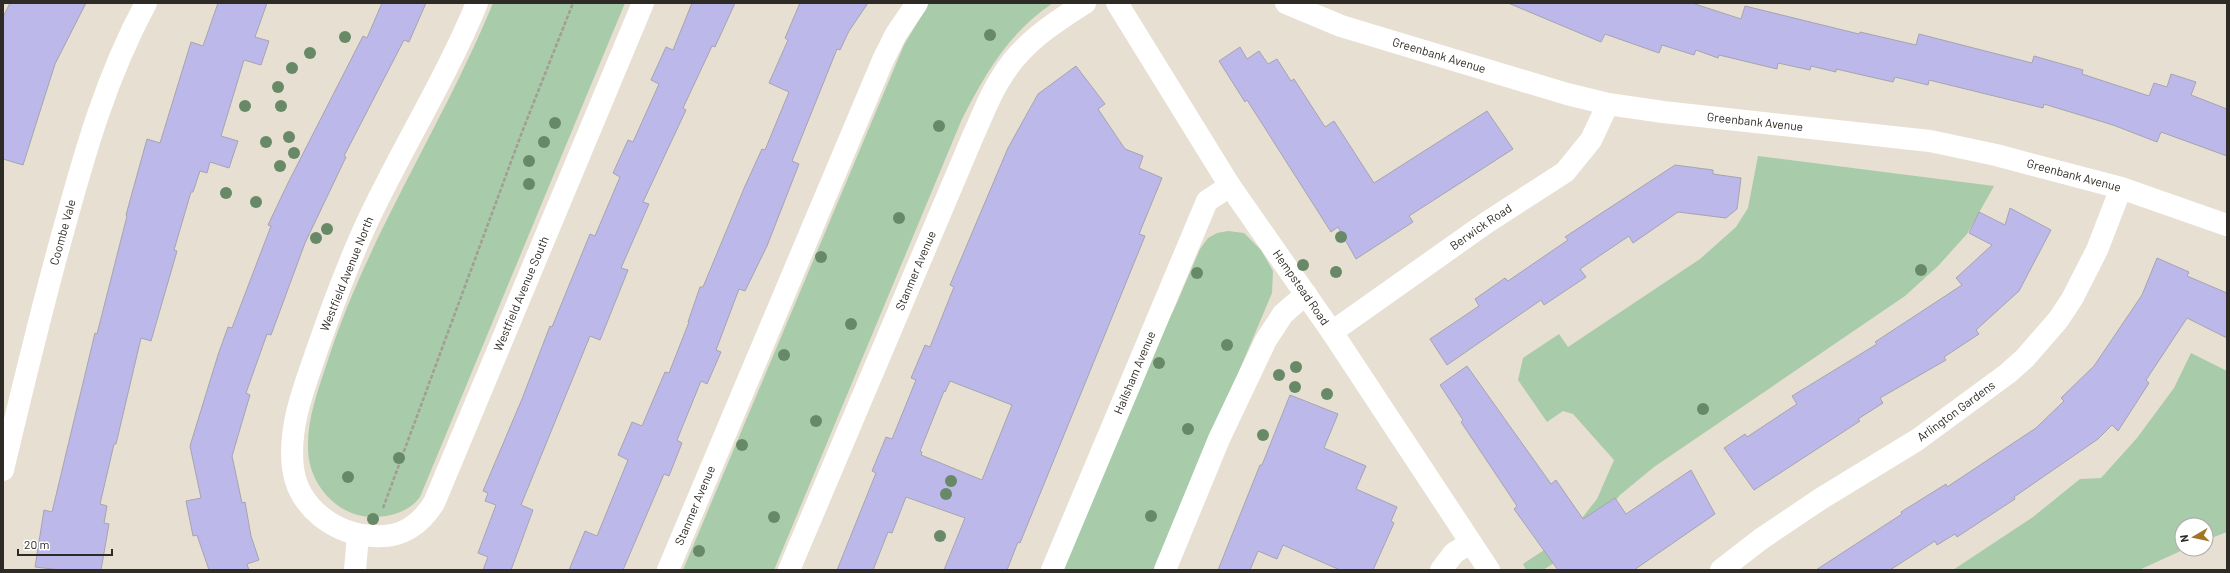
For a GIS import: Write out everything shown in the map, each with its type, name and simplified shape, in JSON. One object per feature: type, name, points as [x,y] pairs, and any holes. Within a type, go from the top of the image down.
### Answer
[{"type":"street","name":"Coombe Vale","points":[[3,470],[43,304],[85,148],[115,66],[146,3]]},
{"type":"street","name":"Westfield Avenue North","points":[[358,535],[342,530],[322,517],[300,491],[293,469],[292,449],[297,410],[334,301],[355,250],[371,214],[456,49],[477,3]]},
{"type":"street","name":"Westfield Avenue South","points":[[358,535],[388,535],[421,522],[434,503],[643,3]]},
{"type":"street","name":"Stanmer Avenue","points":[[668,570],[883,60],[896,34],[917,3]]},
{"type":"street","name":"Stanmer Avenue","points":[[789,570],[973,136],[1000,79],[1012,62],[1033,39],[1085,3]]},
{"type":"street","name":"Hempstead Road","points":[[1117,3],[1230,186],[1332,332],[1489,570]]},
{"type":"street","name":"Greenbank Avenue","points":[[1286,3],[1341,26],[1501,76],[1608,104],[1737,121],[1862,132],[1930,141],[1996,155],[2121,188],[2227,226]]},
{"type":"street","name":"Berwick Road","points":[[1332,332],[1486,223],[1565,172],[1591,140],[1608,104]]},
{"type":"street","name":"Hailsham Avenue","points":[[1052,570],[1207,201],[1230,186]]},
{"type":"street","name":"Arlington Gardens","points":[[1721,570],[1761,539],[1822,498],[1917,440],[2007,374],[2025,358],[2058,320],[2072,299],[2097,250],[2121,188]]},
{"type":"street","points":[[1165,570],[1218,440],[1266,340],[1283,314],[1306,294]]},
{"type":"street","points":[[355,570],[358,535]]},
{"type":"street","points":[[1440,570],[1454,554],[1470,543]]},
{"type":"path","points":[[388,535],[383,508],[522,132],[573,3]]},
{"type":"green space","points":[[493,3],[625,3],[420,497],[416,502],[399,513],[372,517],[359,515],[347,511],[326,495],[313,473],[309,461],[308,448],[311,416],[327,363],[344,316],[363,271],[384,226],[452,93]]},
{"type":"green space","points":[[929,3],[1053,3],[1038,14],[1011,40],[980,86],[962,119],[774,570],[683,570],[904,45]]},
{"type":"green space","points":[[1758,156],[1994,186],[1967,234],[1938,266],[1905,296],[1654,467],[1620,495],[1582,538],[1554,563],[1543,570],[1526,570],[1523,564],[1570,533],[1597,499],[1614,460],[1573,414],[1563,411],[1547,422],[1518,380],[1523,358],[1559,334],[1568,347],[1700,259],[1736,227],[1748,208]]},
{"type":"green space","points":[[1228,231],[1244,233],[1261,250],[1273,271],[1272,293],[1155,570],[1062,570],[1139,381],[1176,305],[1200,249],[1208,238],[1217,233]]},
{"type":"green space","points":[[2191,353],[2227,371],[2227,532],[2214,537],[2214,517],[2174,517],[2174,554],[2139,570],[1953,570],[2033,517],[2080,479],[2101,478],[2137,438],[2174,388]]},
{"type":"building","points":[[10,3],[86,3],[55,64],[23,165],[3,159],[3,17]]},
{"type":"building","points":[[218,3],[267,3],[255,37],[269,41],[261,65],[244,60],[221,136],[238,141],[229,168],[210,162],[207,173],[200,171],[193,192],[191,192],[174,250],[177,251],[151,341],[141,338],[100,504],[107,506],[104,523],[109,524],[101,570],[61,570],[35,567],[44,510],[52,512],[95,333],[97,334],[127,216],[126,215],[147,139],[160,143],[191,42],[203,46]]},
{"type":"building","points":[[382,3],[426,3],[409,42],[404,40],[344,156],[346,157],[305,243],[271,335],[267,334],[246,393],[250,395],[232,456],[242,503],[245,502],[251,536],[259,560],[247,564],[249,570],[209,570],[197,535],[193,536],[186,501],[201,498],[190,446],[218,355],[228,327],[232,328],[271,226],[268,225],[363,36],[367,38]]},
{"type":"building","points":[[692,3],[735,3],[715,47],[712,46],[683,108],[686,110],[643,202],[649,204],[621,268],[628,270],[600,340],[590,336],[521,505],[533,510],[511,570],[483,570],[488,557],[478,553],[496,505],[485,501],[488,493],[483,491],[522,399],[550,326],[552,327],[590,234],[595,236],[620,177],[613,173],[628,140],[633,142],[659,84],[651,80],[666,47],[673,50]]},
{"type":"building","points":[[800,3],[868,3],[849,31],[840,50],[837,49],[792,161],[799,164],[767,246],[745,291],[739,289],[716,350],[721,352],[707,384],[701,381],[677,440],[682,443],[669,476],[664,474],[623,570],[569,570],[585,531],[597,536],[628,460],[618,455],[632,422],[642,426],[665,372],[669,373],[689,322],[700,287],[703,287],[745,186],[762,149],[765,150],[789,92],[769,83],[788,40],[785,38]]},
{"type":"building","points":[[1508,3],[1692,3],[1741,19],[1745,6],[1859,34],[1860,32],[1916,45],[1919,34],[2032,63],[2034,56],[2083,70],[2082,74],[2149,96],[2154,83],[2167,87],[2171,74],[2196,82],[2191,95],[2227,109],[2227,156],[2161,132],[2157,142],[2113,125],[2044,104],[2043,108],[1929,80],[1928,85],[1895,77],[1893,82],[1836,69],[1836,72],[1811,66],[1810,70],[1778,63],[1777,69],[1719,55],[1718,58],[1696,50],[1694,55],[1662,45],[1659,53],[1605,34],[1601,42]]},
{"type":"building","points":[[1240,47],[1247,59],[1259,51],[1268,64],[1277,59],[1291,81],[1294,79],[1325,127],[1334,121],[1374,183],[1487,111],[1513,149],[1409,216],[1413,222],[1356,259],[1338,227],[1331,232],[1247,100],[1245,102],[1219,61]]},
{"type":"building","points":[[1076,66],[1105,104],[1098,109],[1125,149],[1143,156],[1139,168],[1162,178],[1139,234],[1145,236],[1020,543],[1018,542],[1007,570],[944,570],[965,518],[906,497],[892,533],[888,532],[873,570],[837,570],[876,473],[872,471],[886,437],[892,439],[916,380],[911,378],[925,345],[930,347],[954,287],[950,285],[1008,148],[1038,94]],"holes":[[[950,381],[1012,405],[982,480],[921,455],[922,452],[920,451],[944,391],[945,392]]]},
{"type":"building","points":[[1675,165],[1713,170],[1713,174],[1741,178],[1737,209],[1726,218],[1678,212],[1633,243],[1629,236],[1580,269],[1586,277],[1544,305],[1541,300],[1447,365],[1430,339],[1479,306],[1475,299],[1505,278],[1508,281],[1568,240],[1565,237]]},
{"type":"building","points":[[2010,208],[2051,230],[2019,291],[1976,330],[1979,334],[1944,357],[1946,360],[1880,398],[1883,403],[1858,419],[1860,421],[1754,490],[1724,448],[1745,434],[1747,437],[1797,404],[1792,396],[1877,344],[1875,342],[1962,285],[1956,278],[1992,245],[1969,233],[1979,212],[2005,225]]},
{"type":"building","points":[[2157,258],[2189,272],[2187,276],[2227,293],[2227,338],[2187,318],[2146,380],[2149,383],[2118,431],[2112,425],[2098,439],[2014,497],[2015,499],[1957,537],[1955,534],[1937,545],[1935,541],[1890,570],[1816,570],[1902,514],[1901,512],[1946,484],[1947,487],[2036,428],[2064,401],[2061,398],[2094,366],[2142,295]]},
{"type":"building","points":[[1467,366],[1551,484],[1556,480],[1583,519],[1615,498],[1626,514],[1691,470],[1715,514],[1634,570],[1558,570],[1514,509],[1517,506],[1461,422],[1463,420],[1440,385]]},
{"type":"building","points":[[1290,395],[1338,414],[1324,448],[1366,466],[1356,489],[1397,507],[1391,521],[1394,523],[1373,570],[1340,570],[1283,545],[1277,559],[1258,551],[1250,570],[1218,570]]}]
